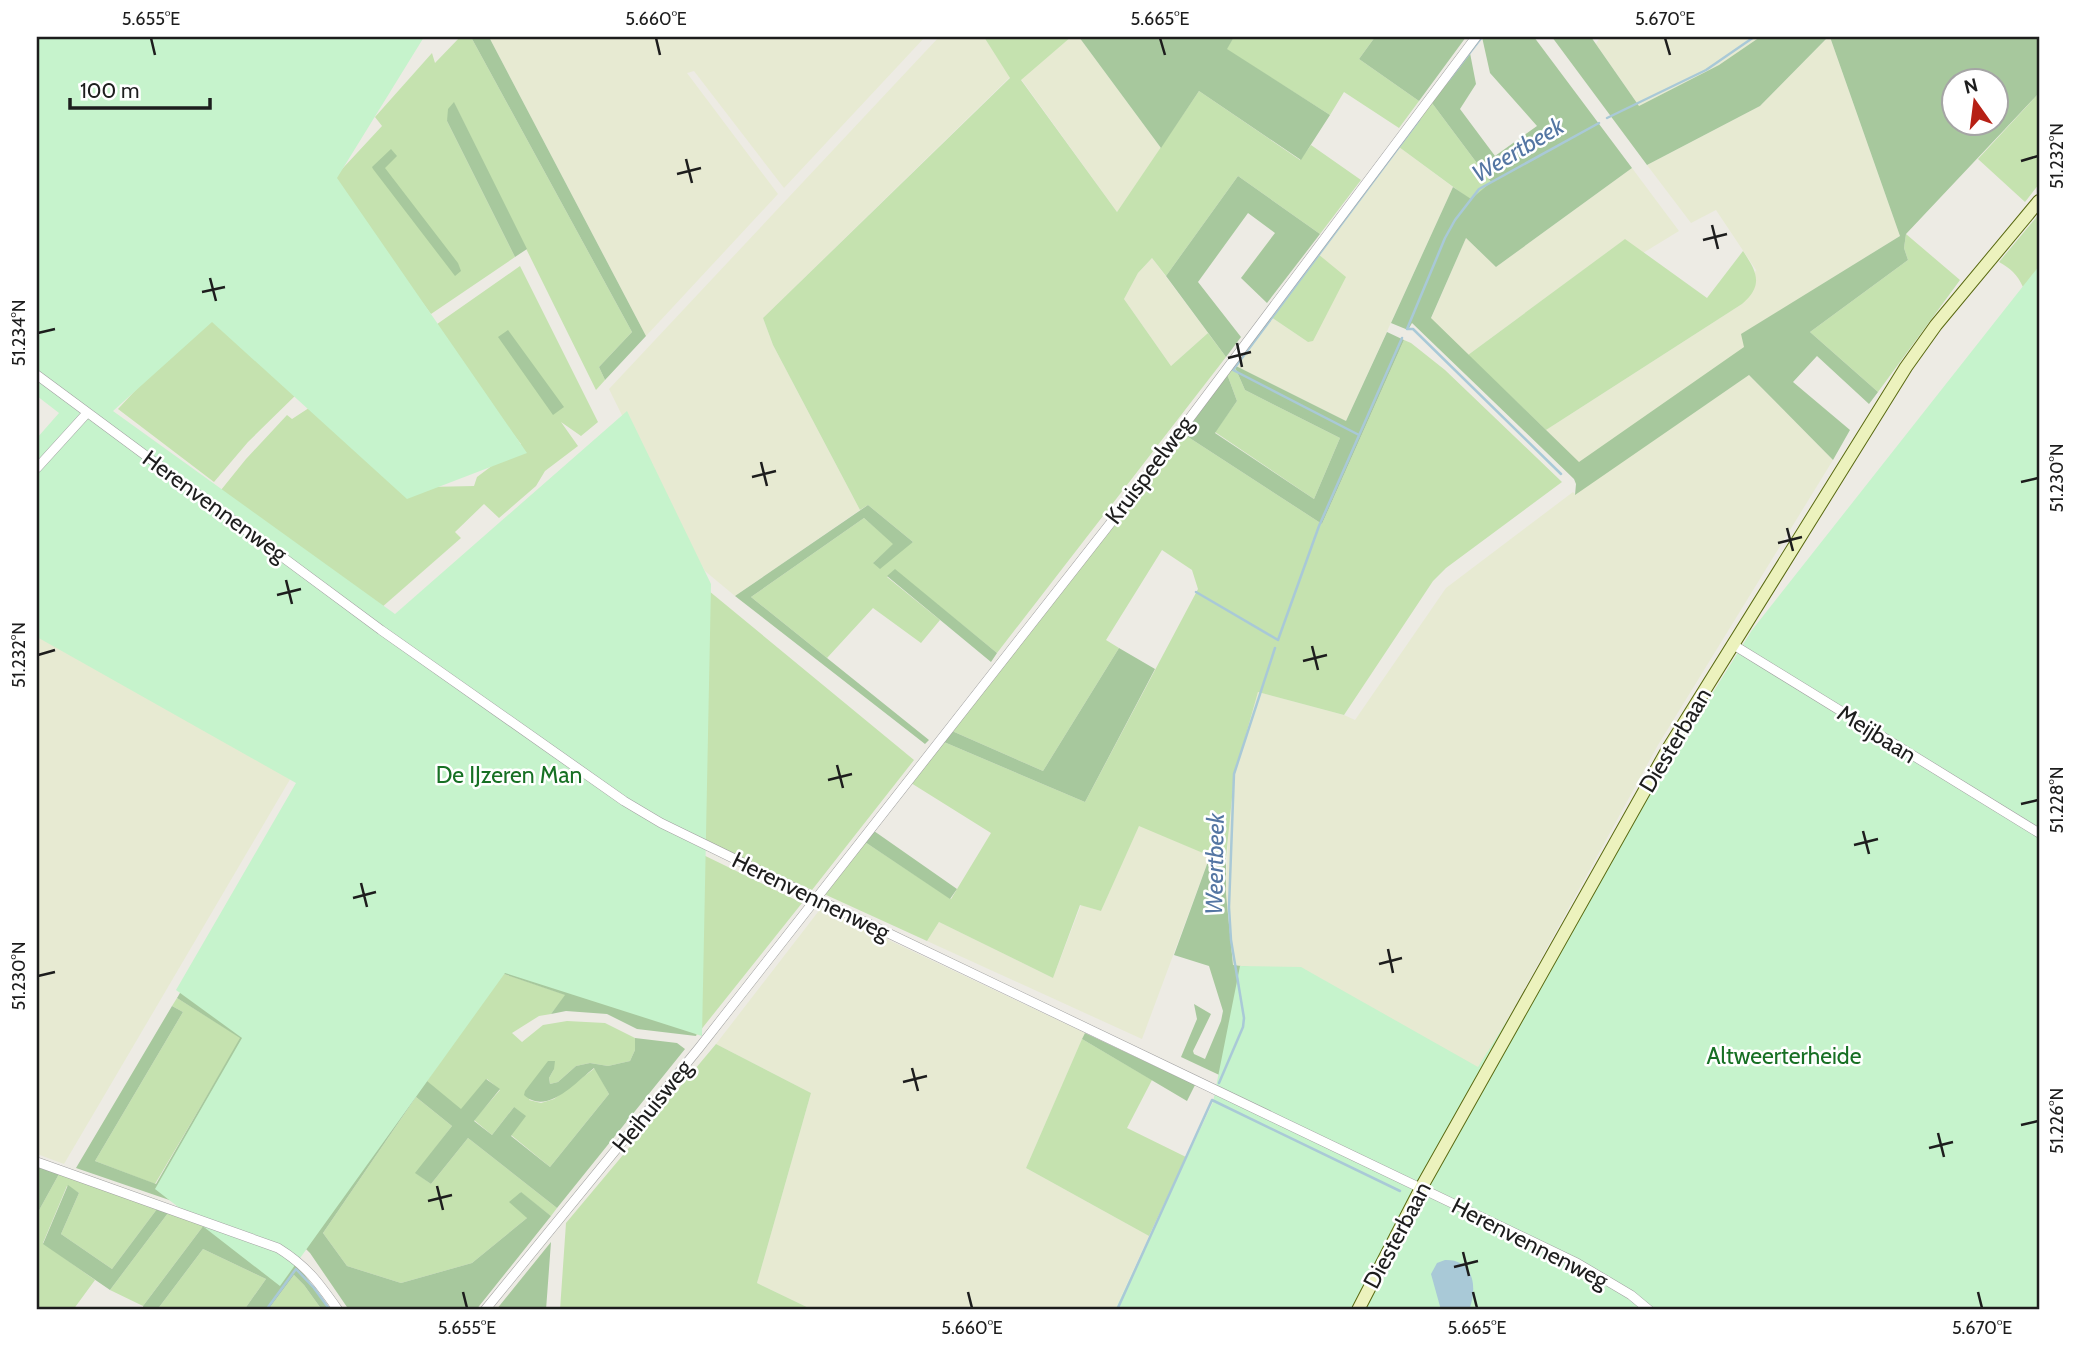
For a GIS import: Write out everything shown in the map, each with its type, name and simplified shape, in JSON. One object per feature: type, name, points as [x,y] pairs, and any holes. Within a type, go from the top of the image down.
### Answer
[{"type":"street","name":"Kruispeelweg","points":[[815,898],[1120,511],[1476,37]]},
{"type":"street","name":"Diesterbaan","points":[[1358,1310],[1421,1188],[1668,749],[1732,644],[1906,367],[1951,307],[2039,201]]},
{"type":"street","name":"Herenvennenweg","points":[[37,375],[382,630],[624,802],[661,823],[815,898],[1577,1263],[1632,1296],[1649,1310]]},
{"type":"street","points":[[37,468],[87,413]]},
{"type":"street","name":"Meijbaan","points":[[1732,644],[2039,833]]},
{"type":"street","name":"Heihuisweg","points":[[485,1310],[699,1048],[815,898]]},
{"type":"street","points":[[37,1162],[278,1248],[301,1262],[316,1278],[338,1310]]},
{"type":"green space","name":"De IJzeren Man","points":[[37,37],[424,37],[337,178],[527,453],[407,499],[212,322],[113,411],[395,614],[627,411],[711,584],[702,1036],[505,973],[280,1286],[155,1189],[242,1038],[176,990],[296,783],[37,637],[37,438],[59,413],[37,396]]},
{"type":"green space","points":[[460,37],[471,37],[632,332],[599,367],[605,380],[596,390],[454,103],[447,121],[515,257],[431,314],[331,181],[382,126],[375,117],[432,53],[435,63]]},
{"type":"green space","points":[[471,37],[489,37],[646,336],[605,380],[599,367],[632,332]]},
{"type":"green space","points":[[489,37],[925,37],[784,188],[694,71],[687,73],[778,194],[646,336]]},
{"type":"green space","points":[[939,37],[984,37],[1010,77],[763,318],[773,345],[860,510],[735,596],[705,571],[659,490],[609,389]]},
{"type":"green space","points":[[984,37],[1071,37],[1021,80],[1117,212],[1199,91],[1300,160],[1311,145],[1361,180],[1320,234],[1238,176],[1166,276],[1152,258],[1138,273],[1124,299],[1171,366],[1208,333],[1226,357],[997,653],[895,570],[887,577],[940,620],[921,643],[873,608],[827,658],[751,597],[864,518],[894,544],[873,563],[913,542],[868,505],[860,510],[773,345],[763,318],[1010,78]]},
{"type":"green space","points":[[1071,37],[1079,37],[1161,148],[1117,212],[1021,79]]},
{"type":"green space","points":[[1079,37],[1234,37],[1227,49],[1330,115],[1301,160],[1199,91],[1161,148]]},
{"type":"green space","points":[[1234,37],[1375,37],[1359,59],[1419,101],[1399,128],[1344,92],[1330,115],[1226,49]]},
{"type":"green space","points":[[1375,37],[1466,37],[1419,101],[1359,59]]},
{"type":"green space","points":[[1482,37],[1534,37],[1632,168],[1496,267],[1466,238],[1431,318],[1579,462],[1744,347],[1741,334],[1900,236],[1830,37],[2039,37],[2039,93],[2010,124],[2010,66],[1940,66],[1940,136],[1998,136],[1906,234],[1904,248],[1908,260],[1810,332],[1878,392],[1869,404],[1817,356],[1793,382],[1850,430],[1833,460],[1749,375],[1575,495],[1574,479],[1412,323],[1408,330],[1391,323],[1453,187],[1471,199],[1491,182],[1432,103],[1470,53],[1476,84],[1460,109],[1495,156],[1537,126],[1490,73]]},
{"type":"green space","points":[[1552,37],[1591,37],[1639,106],[1719,65],[1760,37],[1828,37],[1760,106],[1647,165]]},
{"type":"green space","points":[[1600,37],[1760,37],[1719,65],[1639,106],[1596,44]]},
{"type":"green space","points":[[1828,37],[1900,236],[1742,334],[1745,347],[1579,463],[1546,430],[1742,304],[1756,270],[1716,210],[1691,223],[1647,165],[1760,106]]},
{"type":"green space","points":[[2039,93],[2039,184],[2025,202],[1978,159],[1999,136],[2010,136],[2010,124]]},
{"type":"green space","points":[[454,102],[527,249],[515,257],[447,121],[448,109]]},
{"type":"green space","points":[[1432,103],[1491,182],[1471,200],[1399,147]]},
{"type":"green space","points":[[1399,147],[1453,187],[1346,421],[1234,365],[1271,317],[1308,342],[1318,254]]},
{"type":"green space","points":[[391,149],[397,156],[385,168],[458,263],[461,271],[455,276],[373,169]]},
{"type":"green space","points":[[1632,168],[1679,231],[1643,253],[1624,240],[1468,355],[1431,319],[1466,238],[1496,267]]},
{"type":"green space","points":[[1238,176],[1320,234],[1267,303],[1241,278],[1275,233],[1248,213],[1198,282],[1241,337],[1226,357],[1166,276]]},
{"type":"green space","points":[[2039,214],[2039,293],[2023,287],[2013,272],[1999,262]]},
{"type":"green space","points":[[1906,234],[1960,280],[1878,392],[1810,332],[1908,260],[1904,248]]},
{"type":"green space","points":[[1625,239],[1707,298],[1743,251],[1755,272],[1756,284],[1742,304],[1546,430],[1468,355]]},
{"type":"green space","points":[[1318,254],[1346,277],[1313,341],[1308,342],[1271,317]]},
{"type":"green space","points":[[1152,258],[1208,333],[1171,366],[1124,299],[1138,273]]},
{"type":"green space","points":[[520,266],[598,422],[581,436],[561,422],[578,446],[545,471],[536,486],[499,518],[484,504],[455,532],[461,538],[381,608],[221,490],[287,415],[292,419],[315,404],[428,487],[474,486],[477,477],[521,444],[430,329]]},
{"type":"green space","name":"Altweerterheide","points":[[2039,266],[2039,1310],[1115,1310],[1213,1102],[1240,966],[1301,967],[1478,1067],[1752,630]]},
{"type":"green space","points":[[212,308],[300,391],[248,442],[214,482],[118,409]]},
{"type":"green space","points":[[508,330],[564,407],[553,415],[498,337]]},
{"type":"green space","points":[[1387,332],[1404,340],[1322,524],[1182,433],[1227,374],[1237,401],[1215,433],[1314,499],[1340,438],[1245,390],[1234,365],[1346,421]]},
{"type":"green space","points":[[1404,340],[1445,370],[1562,482],[1446,568],[1433,581],[1344,715],[1258,692],[1234,777],[1226,858],[1210,856],[1139,826],[1101,911],[1080,905],[1053,978],[939,922],[927,941],[824,894],[865,842],[951,899],[991,833],[911,783],[944,742],[1085,802],[1198,589],[1192,570],[1162,550],[1106,640],[1119,648],[1043,771],[952,731],[1182,433],[1322,524]]},
{"type":"green space","points":[[1234,365],[1245,390],[1340,438],[1314,499],[1215,432],[1237,401],[1227,374]]},
{"type":"green space","points":[[1749,375],[1833,460],[1658,745],[1474,1081],[1233,965],[1226,894],[1229,813],[1234,777],[1258,692],[1355,720],[1446,588],[1573,492],[1575,494]]},
{"type":"green space","points":[[868,505],[913,542],[880,569],[873,563],[893,544],[864,518],[751,597],[929,740],[925,744],[735,596]]},
{"type":"green space","points":[[895,569],[997,653],[991,662],[887,576]]},
{"type":"green space","points":[[692,577],[914,760],[812,890],[692,837]]},
{"type":"green space","points":[[37,631],[292,776],[64,1164],[37,1154]]},
{"type":"green space","points":[[387,645],[689,848],[696,1036],[637,1029],[607,1014],[566,1011],[551,1014],[565,995],[501,973],[427,1081],[461,1109],[486,1079],[500,1089],[474,1121],[492,1135],[514,1107],[526,1116],[511,1136],[550,1167],[609,1094],[594,1068],[561,1095],[552,1099],[542,1102],[524,1095],[548,1061],[555,1061],[549,1078],[550,1084],[558,1082],[576,1066],[590,1063],[608,1066],[630,1061],[635,1050],[635,1038],[677,1043],[685,1049],[557,1208],[468,1138],[431,1184],[415,1173],[452,1126],[416,1097],[323,1233],[347,1266],[401,1283],[472,1263],[527,1218],[509,1202],[521,1192],[551,1216],[476,1310],[349,1310],[303,1246],[76,1168],[172,1006],[183,1012],[95,1161],[156,1184],[240,1038],[177,998]]},
{"type":"green space","points":[[1119,648],[1155,669],[1085,802],[944,742],[952,731],[1043,771]]},
{"type":"green space","points":[[1139,825],[1210,856],[1142,1039],[927,941],[939,922],[1053,978],[1081,905],[1101,911]]},
{"type":"green space","points":[[874,831],[957,889],[950,899],[865,842]]},
{"type":"green space","points":[[689,848],[802,903],[696,1036]]},
{"type":"green space","points":[[1210,856],[1226,858],[1226,894],[1233,965],[1298,973],[1424,1171],[1181,1057],[1197,1019],[1194,1004],[1211,1014],[1193,1051],[1205,1059],[1223,1011],[1209,966],[1174,955]]},
{"type":"green space","points":[[821,908],[1085,1033],[1026,1168],[1149,1236],[1115,1310],[813,1310],[757,1283],[811,1093],[716,1044]]},
{"type":"green space","points":[[501,973],[566,995],[551,1014],[539,1016],[512,1033],[522,1042],[543,1025],[567,1021],[605,1023],[635,1038],[635,1050],[630,1061],[608,1066],[590,1063],[576,1066],[558,1082],[550,1084],[549,1078],[554,1069],[529,1100],[541,1103],[554,1099],[595,1068],[609,1094],[550,1167],[511,1135],[514,1107],[492,1135],[474,1120],[500,1090],[487,1079],[461,1110],[426,1081]]},
{"type":"green space","points":[[177,998],[241,1038],[155,1184],[95,1161],[183,1012],[172,1006]]},
{"type":"green space","points":[[1085,1033],[1195,1085],[1187,1101],[1082,1039]]},
{"type":"green space","points":[[1082,1039],[1152,1080],[1127,1128],[1186,1157],[1149,1236],[1026,1168]]},
{"type":"green space","points":[[716,1044],[811,1093],[757,1283],[813,1310],[560,1310],[566,1223]]},
{"type":"green space","points":[[416,1097],[452,1126],[416,1173],[431,1184],[468,1138],[557,1208],[551,1216],[520,1192],[527,1218],[472,1263],[401,1283],[347,1266],[323,1233]]},
{"type":"green space","points":[[37,1166],[59,1174],[37,1214]]},
{"type":"green space","points":[[59,1174],[157,1209],[112,1269],[61,1234],[79,1193],[67,1186],[43,1243],[95,1280],[73,1310],[37,1310],[37,1214]]},
{"type":"green space","points":[[68,1185],[79,1193],[61,1234],[112,1269],[157,1209],[168,1213],[110,1290],[43,1244]]},
{"type":"green space","points":[[168,1213],[204,1225],[143,1306],[110,1290]]},
{"type":"green space","points":[[204,1225],[299,1267],[330,1310],[322,1310],[294,1275],[268,1310],[244,1310],[266,1279],[203,1249],[157,1310],[144,1310],[143,1306]]},
{"type":"green space","points":[[551,1242],[546,1310],[496,1310]]},
{"type":"green space","points":[[203,1249],[266,1279],[244,1310],[157,1310]]},
{"type":"green space","points":[[294,1275],[304,1285],[322,1310],[268,1310]]},
{"type":"water","points":[[1445,1260],[1462,1264],[1471,1276],[1473,1293],[1469,1310],[1441,1310],[1431,1274],[1437,1263]]},
{"type":"waterway","points":[[1448,81],[1482,37]]},
{"type":"waterway","name":"Weertbeek","points":[[1607,118],[1706,70],[1754,37]]},
{"type":"waterway","points":[[1359,435],[1233,370],[1419,120]]},
{"type":"waterway","name":"Weertbeek","points":[[1561,474],[1413,329],[1407,329],[1445,238],[1479,189],[1599,123]]},
{"type":"waterway","name":"Weertbeek","points":[[1196,592],[1278,640],[1319,526],[1402,338]]},
{"type":"waterway","name":"Weertbeek","points":[[1219,1083],[1243,1027],[1244,1018],[1231,940],[1229,907],[1234,774],[1275,648]]},
{"type":"waterway","name":"Weertbeek","points":[[1117,1310],[1212,1100],[1400,1191]]},
{"type":"waterway","points":[[266,1310],[296,1269],[330,1310]]}]
